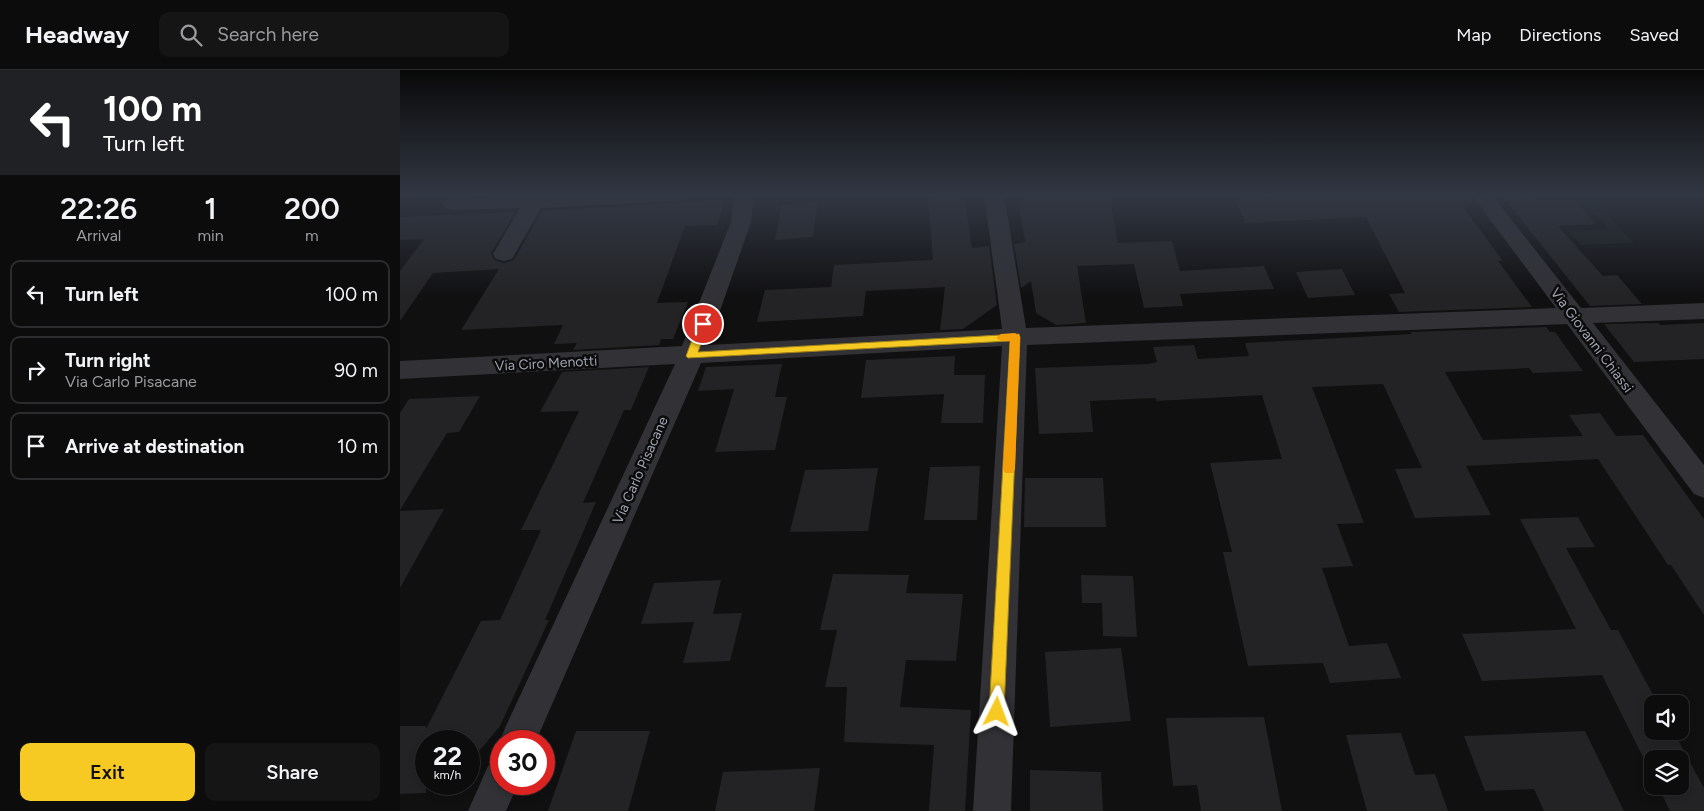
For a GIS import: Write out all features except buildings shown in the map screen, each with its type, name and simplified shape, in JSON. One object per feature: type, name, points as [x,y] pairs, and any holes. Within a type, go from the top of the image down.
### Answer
[{"type":"street","points":[[504,254],[519,229]]},
{"type":"street","name":"Via Carlo Pisacane","points":[[523,730],[691,356],[739,229]]},
{"type":"street","points":[[992,811],[1015,337],[999,229]]},
{"type":"street","name":"Via Giovanni Chiassi","points":[[1507,229],[1704,486]]},
{"type":"street","name":"Via Ciro Menotti","points":[[400,370],[691,356],[1015,337],[1704,311]]},
{"type":"street","points":[[487,811],[494,795]]},
{"type":"shaded area","points":[[1620,229],[1634,243],[1581,245],[1568,231]]},
{"type":"slow traffic","points":[[1001,338],[1015,337],[1009,469]]},
{"type":"route","points":[[703,324],[691,356],[1015,337],[997,712]]}]
